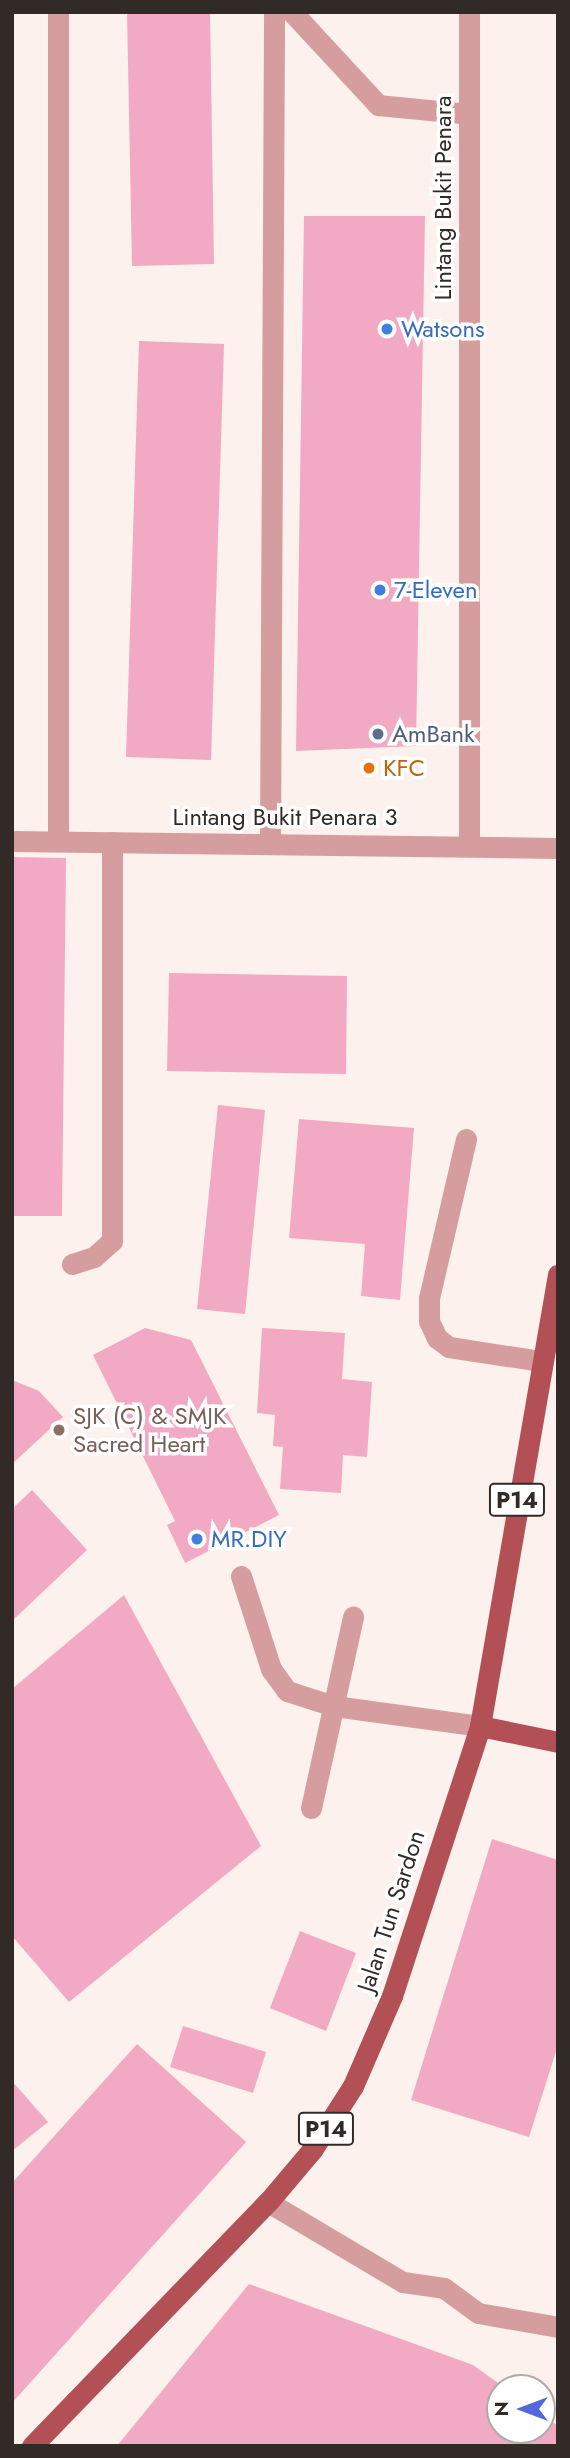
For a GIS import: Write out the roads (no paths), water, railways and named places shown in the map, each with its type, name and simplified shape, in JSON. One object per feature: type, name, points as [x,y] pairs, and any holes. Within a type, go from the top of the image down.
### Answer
[{"type":"main road","name":"Jalan Tun Sardon","points":[[32,2446],[268,2202],[312,2150],[353,2086],[392,1996],[480,1726],[540,1361],[558,1275]]},
{"type":"main road","points":[[480,1726],[558,1742]]},
{"type":"street","points":[[58,12],[58,841]]},
{"type":"street","points":[[271,843],[274,12]]},
{"type":"street","points":[[292,12],[378,105],[469,114]]},
{"type":"street","name":"Lintang Bukit Penara","points":[[469,12],[469,845]]},
{"type":"street","name":"Lintang Bukit Penara 3","points":[[12,841],[558,848]]},
{"type":"street","points":[[72,1264],[94,1257],[111,1241],[111,842]]},
{"type":"street","points":[[466,1139],[429,1298],[429,1321],[437,1338],[449,1347],[540,1361]]},
{"type":"street","points":[[241,1576],[271,1669],[287,1690],[334,1706],[480,1726]]},
{"type":"street","points":[[311,1808],[353,1616]]},
{"type":"street","points":[[268,2202],[403,2283],[444,2288],[478,2313],[558,2327]]},
{"type":"place","name":"Watsons","points":[[387,329]]},
{"type":"place","name":"7-Eleven","points":[[380,590]]},
{"type":"place","name":"AmBank","points":[[378,734]]},
{"type":"place","name":"KFC","points":[[369,768]]},
{"type":"place","name":"SJK (C) & SMJK Sacred Heart","points":[[59,1430]]},
{"type":"place","name":"MR.DIY","points":[[197,1539]]}]
